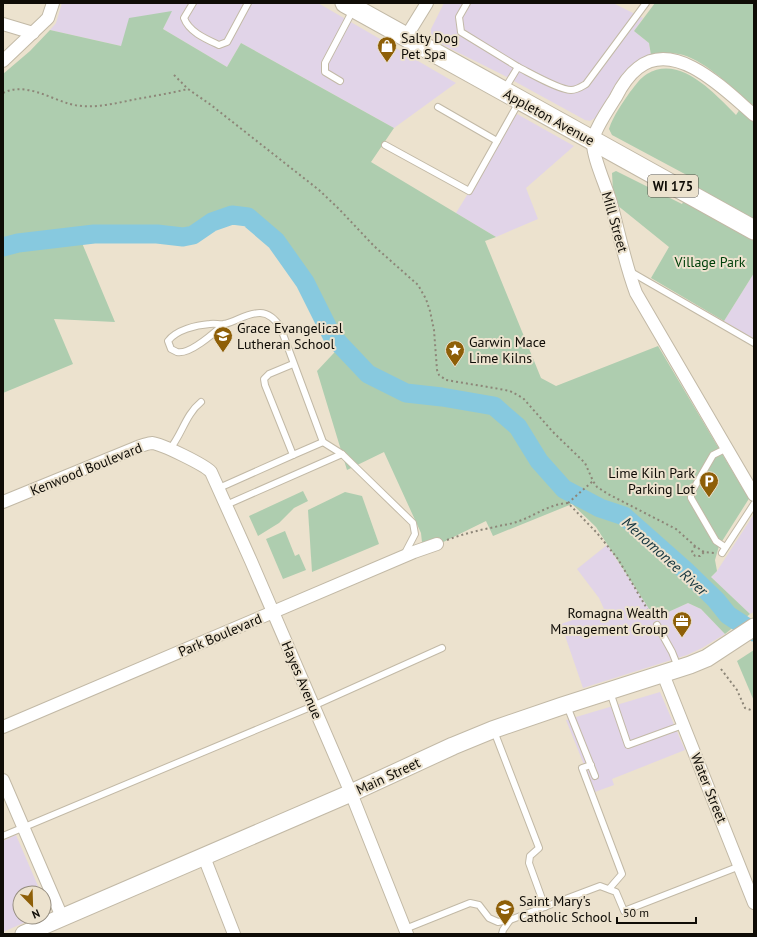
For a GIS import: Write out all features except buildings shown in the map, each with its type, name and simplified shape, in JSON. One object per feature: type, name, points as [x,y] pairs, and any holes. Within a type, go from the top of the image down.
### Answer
[{"type":"main road","name":"Appleton Avenue","points":[[350,6],[592,142],[754,230]]},
{"type":"main road","name":"Main Street","points":[[24,934],[351,793],[453,746],[566,704],[679,669],[707,658],[754,628]]},
{"type":"street","points":[[3,61],[48,18],[53,3]]},
{"type":"street","points":[[406,37],[427,3]]},
{"type":"street","points":[[3,24],[33,33]]},
{"type":"street","points":[[592,142],[598,128],[620,90],[638,68],[650,60],[671,60],[690,66],[712,79],[754,115]]},
{"type":"street","name":"Mill Street","points":[[592,142],[611,202],[629,271],[640,302],[754,495]]},
{"type":"street","name":"Kenwood Boulevard","points":[[3,502],[140,446],[151,443],[169,450]]},
{"type":"street","name":"Hayes Avenue","points":[[169,450],[208,469],[219,488],[351,793],[406,932]]},
{"type":"street","name":"Park Boulevard","points":[[3,727],[404,556],[438,544]]},
{"type":"street","name":"Water Street","points":[[663,674],[754,903]]},
{"type":"street","points":[[3,780],[62,917]]},
{"type":"street","points":[[204,857],[234,934]]},
{"type":"lane","points":[[192,3],[184,18],[186,25],[204,38],[219,45],[227,42],[248,3]]},
{"type":"lane","points":[[467,3],[459,17],[461,32],[518,67],[563,89],[572,90],[586,84],[646,3]]},
{"type":"lane","points":[[340,81],[325,72],[325,63],[350,6]]},
{"type":"lane","points":[[504,92],[518,67]]},
{"type":"lane","points":[[385,145],[469,191],[520,101]]},
{"type":"lane","points":[[438,107],[497,141]]},
{"type":"lane","points":[[629,271],[754,343]]},
{"type":"lane","points":[[224,324],[214,333],[188,350],[177,352],[171,349],[168,341],[172,335],[183,330],[209,324],[224,324],[248,315],[262,313],[272,318],[280,326],[323,442],[342,454],[413,523],[415,534],[404,556]]},
{"type":"lane","points":[[292,455],[264,379],[269,374],[294,364]]},
{"type":"lane","points":[[169,450],[177,441],[191,413],[201,402]]},
{"type":"lane","points":[[219,488],[323,442]]},
{"type":"lane","points":[[725,547],[716,541],[691,498],[691,493],[714,455],[727,448]]},
{"type":"lane","points":[[226,505],[342,454]]},
{"type":"lane","points":[[722,553],[754,504]]},
{"type":"lane","points":[[657,625],[672,652],[679,669]]},
{"type":"lane","points":[[3,836],[313,706],[442,648]]},
{"type":"lane","points":[[609,691],[628,745],[684,725]]},
{"type":"lane","points":[[566,704],[595,776]]},
{"type":"lane","points":[[494,730],[539,848],[530,856],[529,863],[545,907]]},
{"type":"lane","points":[[591,765],[582,768],[622,874],[609,889]]},
{"type":"lane","points":[[406,932],[470,903],[479,905],[489,918],[498,922],[510,920],[600,886],[616,892],[624,911],[740,866]]},
{"type":"lane","points":[[502,934],[510,920]]},
{"type":"path","points":[[174,75],[188,88],[319,190],[374,246],[418,285],[426,299],[430,311],[434,330],[437,370],[442,378],[446,380],[494,388],[510,392],[523,398],[553,432],[585,463],[597,487],[676,529],[704,552],[722,553]]},
{"type":"path","points":[[3,93],[23,89],[71,104],[89,106],[174,93],[188,88]]},
{"type":"path","points":[[438,544],[456,537],[512,524],[549,507],[569,502],[593,481]]},
{"type":"path","points":[[569,502],[618,559],[657,625]]},
{"type":"path","points":[[695,546],[692,552],[695,556],[700,556],[704,552]]},
{"type":"path","points":[[721,669],[737,690],[745,708],[754,711]]},
{"type":"shaded area","points":[[62,3],[318,3],[456,83],[394,128],[241,43],[227,67],[163,29],[171,12],[121,46],[50,30],[56,23]]},
{"type":"shaded area","points":[[444,3],[613,3],[643,18],[634,31],[649,43],[651,55],[633,64],[625,72],[595,118],[590,121],[585,120],[436,40],[431,33],[431,29]]},
{"type":"shaded area","points":[[517,114],[574,146],[526,188],[538,219],[496,237],[456,213]]},
{"type":"shaded area","points":[[754,273],[754,339],[724,321]]},
{"type":"shaded area","points":[[754,514],[754,612],[750,614],[711,577],[717,571]]},
{"type":"shaded area","points":[[607,545],[655,618],[688,603],[701,609],[725,634],[687,655],[583,688],[561,624],[604,609],[599,598],[577,569]]},
{"type":"shaded area","points":[[660,692],[685,750],[612,779],[614,785],[595,792],[566,720]]},
{"type":"shaded area","points":[[16,835],[38,885],[12,885],[12,925],[19,925],[3,932],[3,841]]},
{"type":"green space","name":"Village Park","points":[[655,3],[754,3],[754,273],[724,321],[651,278],[669,247],[617,205],[613,192],[612,173],[616,171],[682,204],[696,180],[612,135],[609,129],[624,100],[644,76],[659,69],[672,69],[684,73],[696,79],[718,97],[736,115],[746,100],[706,66],[688,57],[672,53],[651,55],[649,43],[634,31]]},
{"type":"green space","points":[[172,11],[163,29],[227,67],[241,43],[394,128],[371,162],[496,237],[485,241],[541,378],[556,386],[658,346],[743,489],[750,497],[719,546],[715,560],[717,571],[711,577],[750,614],[725,634],[701,609],[688,603],[655,618],[596,527],[572,504],[493,536],[486,521],[423,552],[421,533],[384,452],[347,470],[317,371],[347,339],[331,324],[310,282],[282,238],[264,220],[249,212],[229,208],[198,226],[182,231],[160,231],[127,226],[77,231],[115,322],[54,319],[73,364],[3,393],[3,74],[30,51],[50,30],[121,46],[129,18]]},
{"type":"green space","points":[[303,491],[308,501],[294,508],[279,523],[258,536],[249,516]]},
{"type":"green space","points":[[345,492],[362,496],[379,544],[312,572],[308,510]]},
{"type":"green space","points":[[285,531],[295,556],[299,554],[306,570],[283,579],[266,539]]},
{"type":"green space","points":[[754,650],[754,701],[737,661]]},
{"type":"waterway","name":"Menomonee River","points":[[3,247],[18,243],[94,234],[157,234],[183,237],[193,235],[212,222],[232,215],[248,217],[276,241],[305,282],[332,336],[368,374],[406,393],[442,397],[494,406],[518,427],[539,461],[564,489],[600,508],[624,516],[685,570],[716,600],[728,615],[754,632]]},
{"type":"place","name":"Salty Dog Pet Spa","points":[[387,63]]},
{"type":"place","name":"Grace Evangelical Lutheran School","points":[[223,353]]},
{"type":"place","name":"Garwin Mace Lime Kilns","points":[[455,367]]},
{"type":"place","name":"Lime Kiln Park Parking Lot","points":[[709,498]]},
{"type":"place","name":"Romagna Wealth Management Group","points":[[682,638]]},
{"type":"place","name":"Saint Mary's Catholic School","points":[[505,926]]}]
